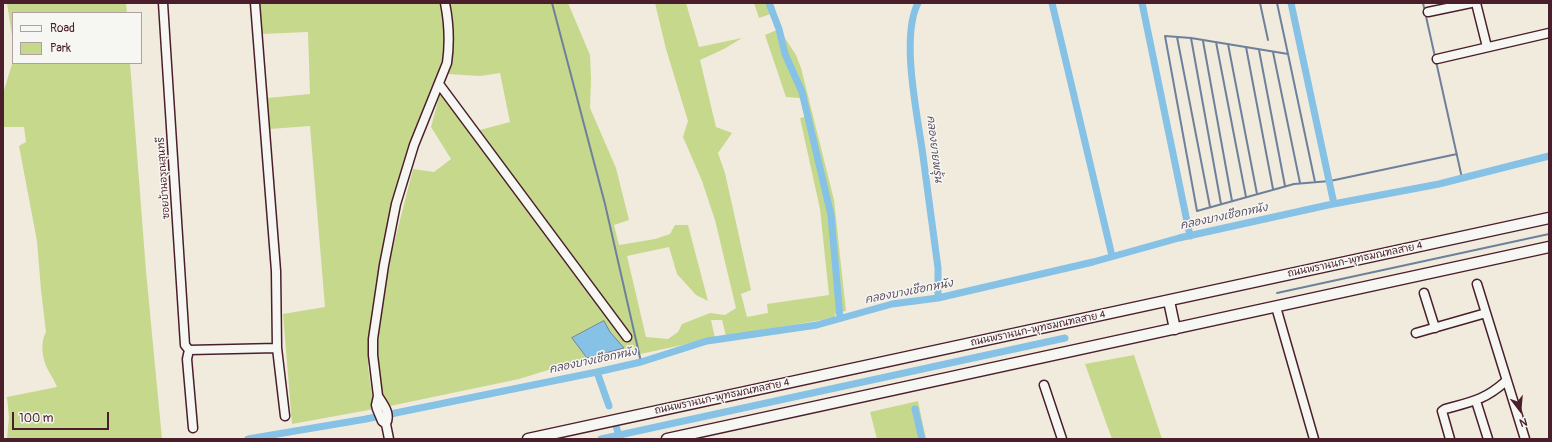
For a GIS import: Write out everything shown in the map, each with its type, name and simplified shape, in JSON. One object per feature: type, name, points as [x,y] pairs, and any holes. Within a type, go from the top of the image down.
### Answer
[{"type":"main road","name":"ถนนพรานนก-พุทธมณฑลสาย 4","points":[[528,439],[1549,218]]},
{"type":"main road","points":[[667,439],[1549,248]]},
{"type":"main road","points":[[1169,300],[1175,329]]},
{"type":"street","name":"ซอยบ้านอรุณสุนทรี","points":[[163,3],[183,330],[185,345],[189,350],[188,359],[193,428]]},
{"type":"street","points":[[255,3],[276,271],[277,348],[285,416]]},
{"type":"street","points":[[389,439],[385,422],[387,412],[378,400],[372,355],[373,339],[384,265],[396,204],[414,146],[447,63],[449,48],[448,20],[445,3]]},
{"type":"street","points":[[1428,12],[1471,3]]},
{"type":"street","points":[[1476,3],[1487,47]]},
{"type":"street","points":[[1437,59],[1549,33]]},
{"type":"street","points":[[439,84],[627,337]]},
{"type":"street","points":[[1477,284],[1525,439]]},
{"type":"street","points":[[1424,293],[1435,328]]},
{"type":"street","points":[[1276,307],[1314,439]]},
{"type":"street","points":[[1416,333],[1486,313]]},
{"type":"street","points":[[189,350],[277,348]]},
{"type":"street","points":[[1450,439],[1442,411],[1476,401],[1492,393],[1506,381]]},
{"type":"street","points":[[1044,385],[1062,439]]},
{"type":"street","points":[[1476,401],[1488,439]]},
{"type":"green space","points":[[7,3],[126,3],[127,12],[12,12],[12,36]]},
{"type":"green space","points":[[260,3],[568,3],[590,55],[590,108],[616,168],[629,220],[614,225],[619,245],[655,239],[670,234],[675,225],[688,225],[708,301],[696,295],[677,274],[669,247],[627,256],[646,337],[668,339],[678,332],[682,324],[710,313],[725,315],[736,308],[715,220],[702,181],[683,137],[688,121],[666,49],[655,3],[686,3],[699,47],[742,38],[724,49],[700,60],[716,127],[732,133],[718,153],[725,173],[751,290],[741,294],[747,317],[768,313],[767,304],[829,295],[820,209],[800,118],[805,117],[800,98],[786,97],[765,35],[779,29],[796,55],[801,68],[834,200],[846,311],[836,313],[834,318],[726,336],[722,320],[711,320],[715,338],[631,356],[610,332],[604,321],[572,338],[587,358],[519,379],[390,406],[384,399],[376,355],[378,330],[388,267],[413,169],[434,172],[451,159],[431,127],[439,97],[390,215],[373,311],[368,367],[374,409],[292,424],[283,314],[325,307],[310,126],[270,129],[267,98],[310,94],[308,32],[261,34]],"holes":[[[500,73],[510,122],[480,130],[511,174],[441,92],[448,74],[480,76]]]},
{"type":"green space","points":[[754,3],[773,3],[776,12],[759,18]]},
{"type":"green space","points":[[12,64],[130,64],[146,271],[162,439],[7,439],[9,418],[7,397],[57,387],[46,366],[43,356],[42,346],[46,332],[37,241],[19,146],[26,142],[24,127],[3,127],[4,90]]},
{"type":"green space","points":[[1134,355],[1162,439],[1112,439],[1085,364]]},
{"type":"green space","points":[[918,401],[926,439],[877,439],[870,412]]},
{"type":"water","points":[[604,321],[610,332],[624,348],[587,358],[572,338]]},
{"type":"waterway","points":[[552,3],[605,204],[641,362]]},
{"type":"waterway","points":[[769,3],[779,29],[785,54],[802,92],[831,215],[840,318]]},
{"type":"waterway","name":"คลองยายพรุ้น","points":[[918,3],[913,18],[910,36],[910,57],[914,100],[938,268],[938,298]]},
{"type":"waterway","points":[[1052,3],[1112,256]]},
{"type":"waterway","points":[[1142,3],[1190,236]]},
{"type":"waterway","points":[[1260,3],[1268,40]]},
{"type":"waterway","points":[[1277,3],[1288,54]]},
{"type":"waterway","points":[[1291,3],[1334,204]]},
{"type":"waterway","points":[[1423,3],[1462,178]]},
{"type":"waterway","points":[[1315,182],[1288,54],[1191,38],[1165,36],[1197,211],[1294,184],[1330,181],[1457,154]]},
{"type":"waterway","points":[[1177,37],[1210,207]]},
{"type":"waterway","points":[[1191,38],[1221,204]]},
{"type":"waterway","points":[[1203,41],[1232,201]]},
{"type":"waterway","points":[[1216,42],[1246,197]]},
{"type":"waterway","points":[[1228,44],[1257,194]]},
{"type":"waterway","points":[[1246,47],[1273,189]]},
{"type":"waterway","points":[[1259,50],[1285,186]]},
{"type":"waterway","points":[[1273,52],[1300,183]]},
{"type":"waterway","name":"คลองบางเชือกหนัง","points":[[248,439],[366,419],[597,372],[641,362],[707,341],[817,325],[892,304],[938,298],[1093,262],[1179,238],[1328,205],[1439,184],[1549,156]]},
{"type":"waterway","points":[[1277,293],[1549,234]]},
{"type":"waterway","points":[[601,439],[1065,338]]},
{"type":"waterway","points":[[597,372],[609,406]]},
{"type":"waterway","points":[[915,409],[922,439]]},
{"type":"waterway","points":[[616,426],[620,439]]}]
